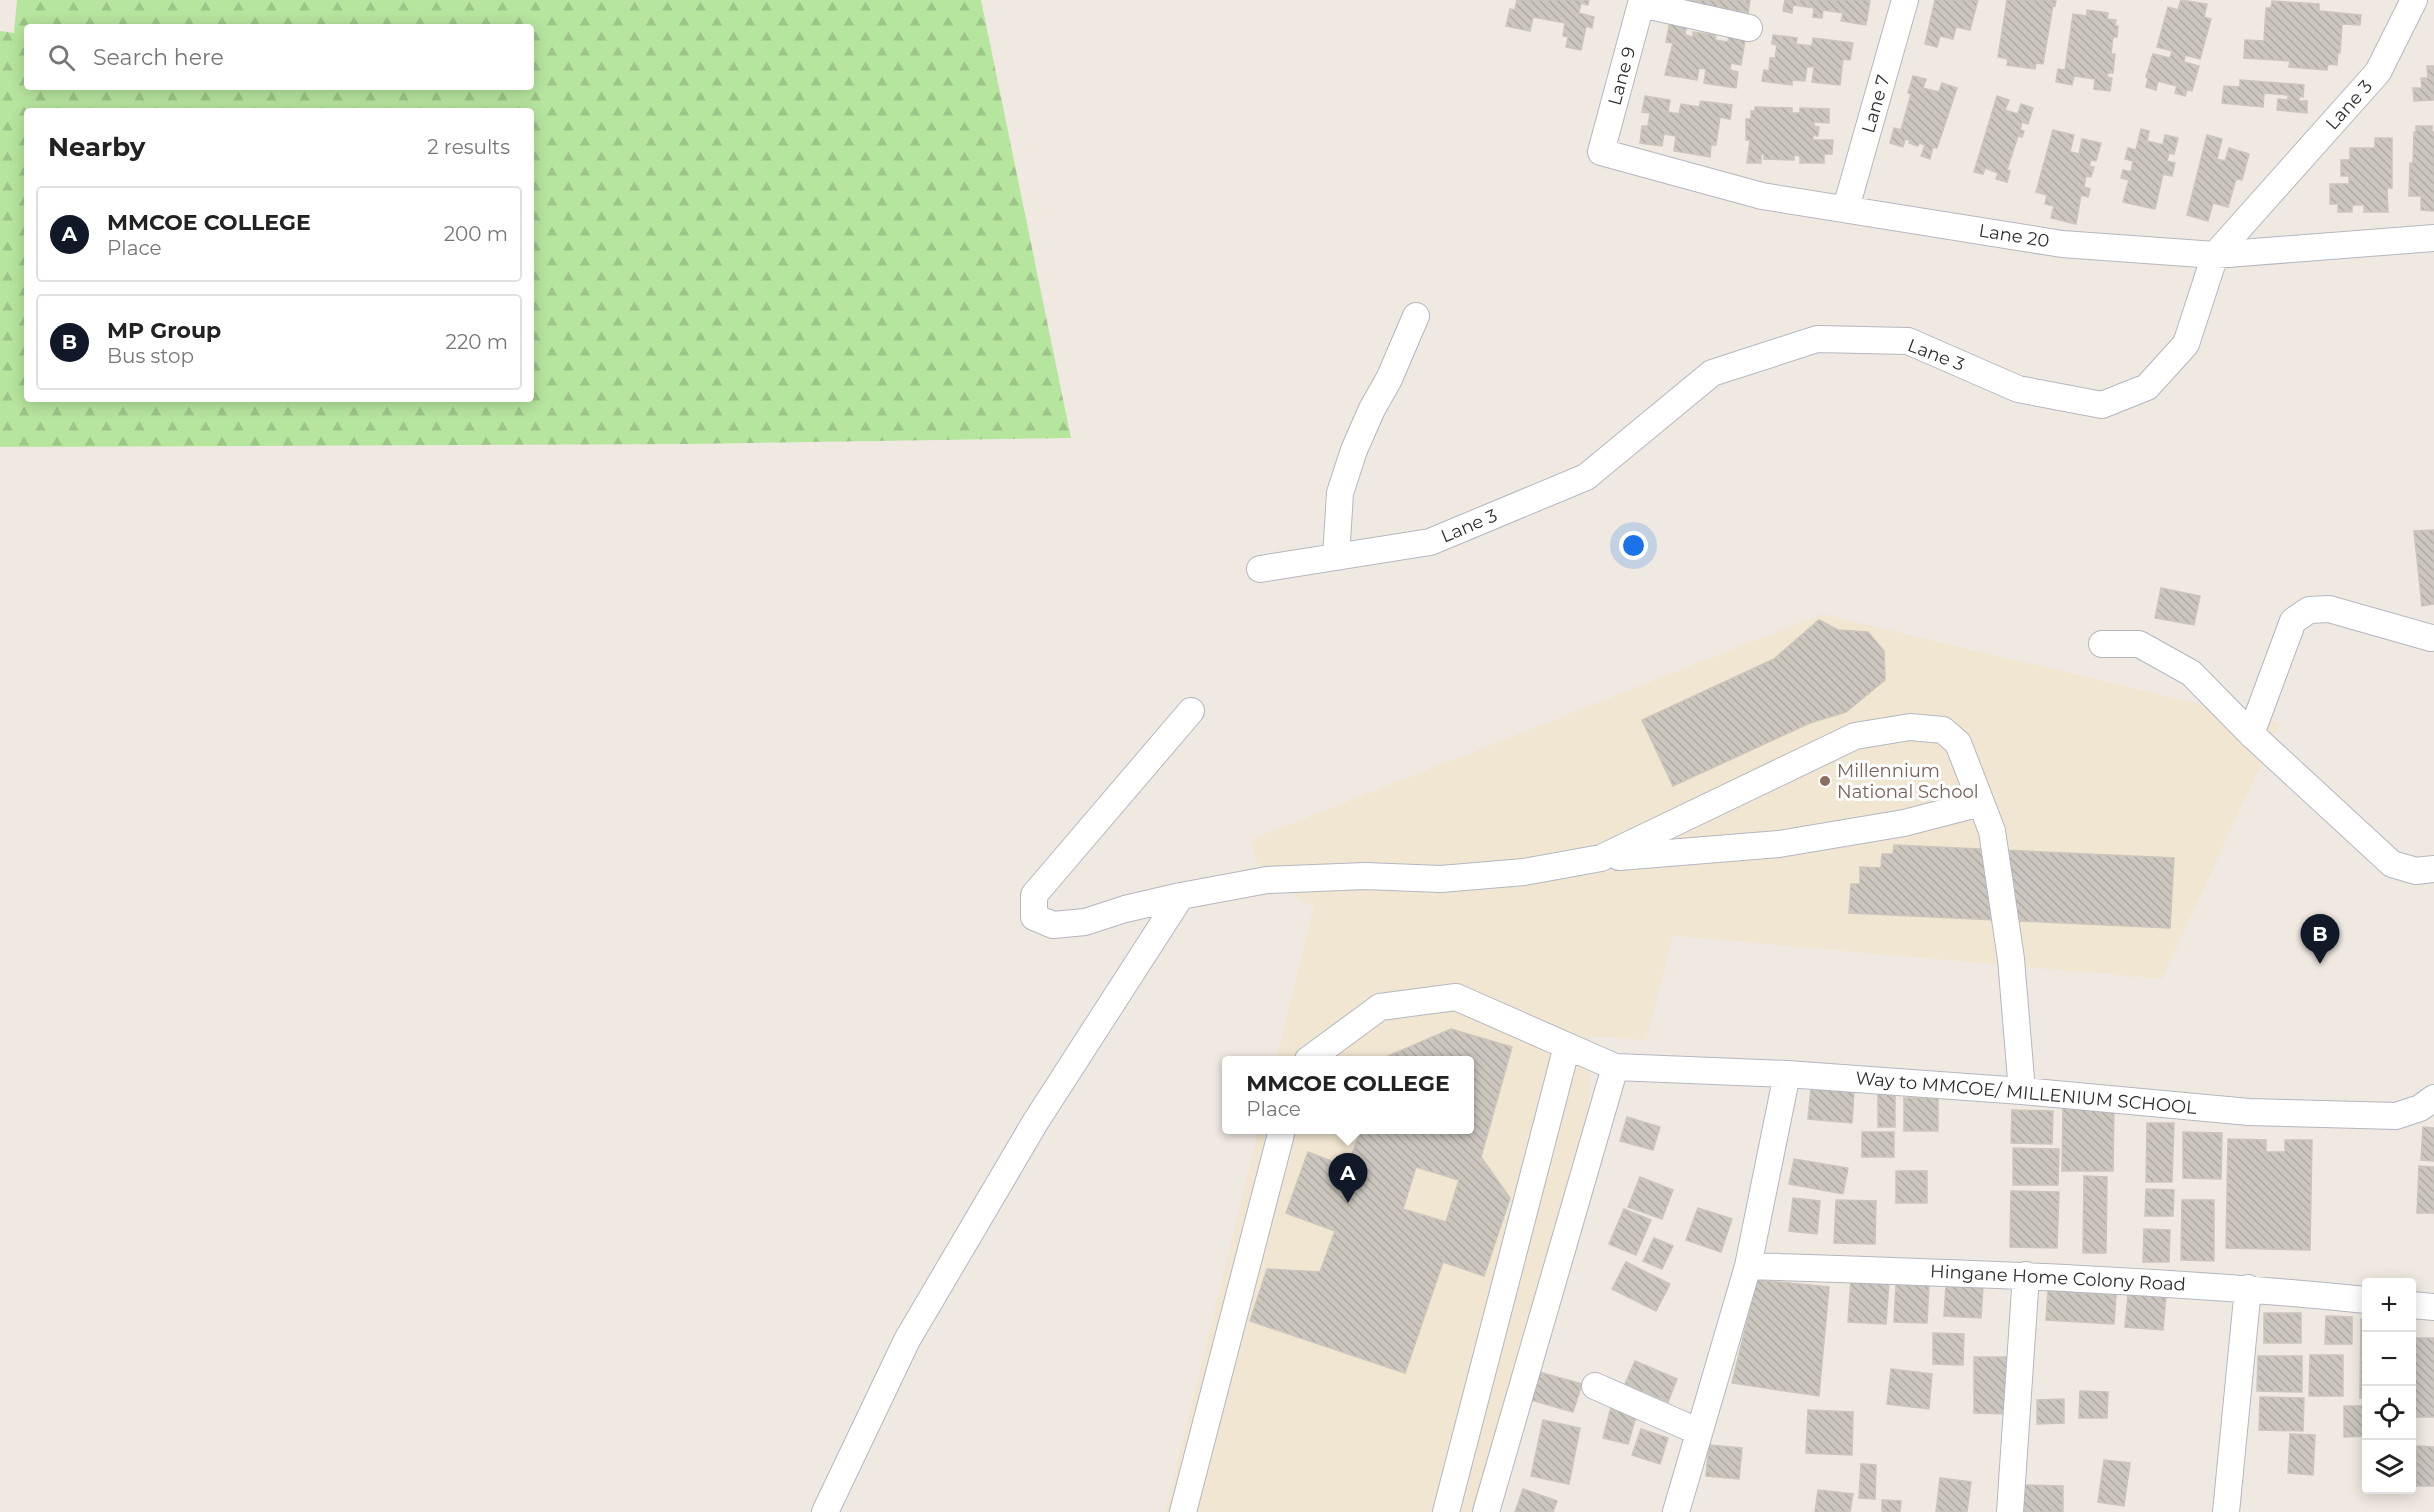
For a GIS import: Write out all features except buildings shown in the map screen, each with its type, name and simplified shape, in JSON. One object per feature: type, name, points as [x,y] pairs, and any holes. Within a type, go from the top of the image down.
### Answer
[{"type":"street","name":"Lane 7","points":[[1846,208],[1905,0]]},
{"type":"street","name":"Lane 3","points":[[1260,569],[1430,542],[1586,477],[1712,373],[1817,339],[1908,341],[2018,389],[2102,405],[2147,387],[2186,344],[2215,255],[2378,72],[2414,0]]},
{"type":"street","points":[[1641,2],[1749,28]]},
{"type":"street","name":"Lane 9","points":[[1602,152],[1641,2]]},
{"type":"street","name":"Lane 20","points":[[1602,152],[1762,196],[2062,244],[2215,255],[2434,238]]},
{"type":"street","points":[[1336,557],[1340,493],[1350,461],[1416,316]]},
{"type":"street","points":[[2251,734],[2293,621],[2309,610],[2329,609],[2431,638]]},
{"type":"street","points":[[2102,644],[2139,644],[2190,673],[2251,734],[2392,864],[2416,871],[2434,869]]},
{"type":"street","points":[[1191,711],[1034,895],[1034,916],[1053,925],[1085,922],[1125,909],[1181,896],[1267,880],[1365,876],[1441,879],[1524,872],[1601,858],[1779,844],[1904,823],[1982,803]]},
{"type":"street","points":[[1601,858],[1855,736],[1910,727],[1943,730],[1958,743],[1992,831],[2011,959],[2022,1091]]},
{"type":"street","points":[[825,1512],[907,1340],[1036,1121],[1181,896]]},
{"type":"street","points":[[1313,1056],[1380,1007],[1456,997],[1615,1067],[1486,1512]]},
{"type":"street","points":[[1446,1512],[1567,1046]]},
{"type":"street","name":"Way to MMCOE/ MILLENIUM SCHOOL","points":[[1615,1067],[1787,1074],[2022,1091],[2249,1112],[2396,1116],[2420,1108],[2434,1098]]},
{"type":"street","points":[[1676,1512],[1748,1266],[1787,1074]]},
{"type":"street","points":[[1183,1512],[1281,1134]]},
{"type":"street","name":"Hingane Home Colony Road","points":[[1748,1266],[2026,1275],[2248,1288],[2362,1299]]},
{"type":"street","points":[[2010,1512],[2026,1275]]},
{"type":"street","points":[[2226,1512],[2248,1288]]},
{"type":"street","points":[[2416,1305],[2434,1307]]},
{"type":"street","points":[[1595,1386],[1699,1432]]},
{"type":"shaded area","points":[[1822,614],[2280,723],[2162,979],[1673,936],[1646,1040],[1591,1037],[1589,1105],[1473,1512],[1165,1512],[1258,1134],[1474,1134],[1474,1056],[1277,1056],[1314,905],[1306,903],[1261,873],[1250,840]]},
{"type":"green space","points":[[17,0],[981,0],[1071,438],[686,444],[0,447],[0,31],[14,33]]},
{"type":"place","name":"Millennium National School","points":[[1825,781]]},
{"type":"place","name":"MP Group","points":[[2320,964]]},
{"type":"place","name":"MMCOE COLLEGE","points":[[1348,1203]]}]
